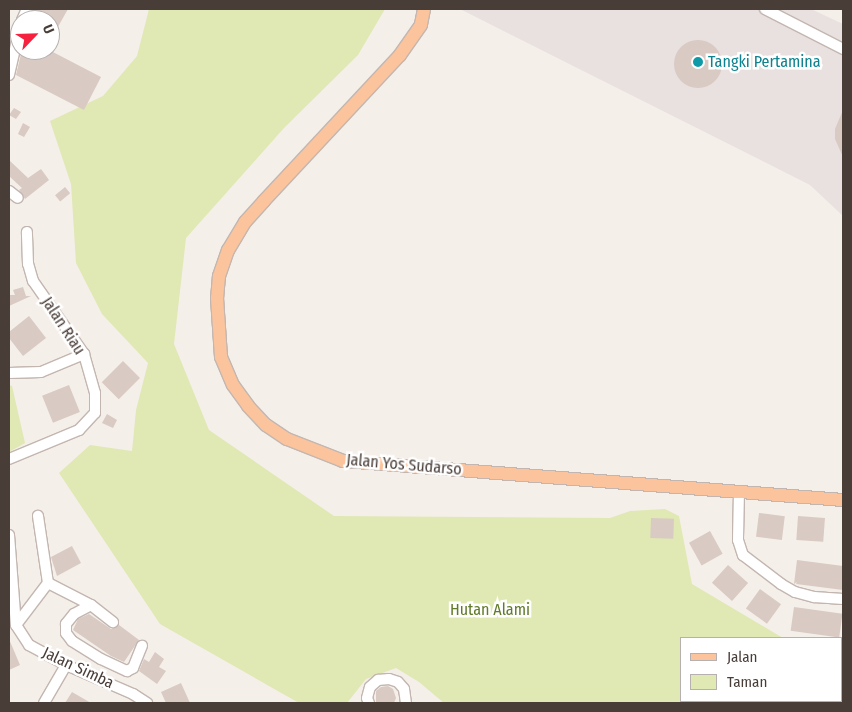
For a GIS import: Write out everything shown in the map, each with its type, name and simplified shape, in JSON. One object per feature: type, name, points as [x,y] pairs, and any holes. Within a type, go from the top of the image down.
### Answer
[{"type":"main road","name":"Jalan Yos Sudarso","points":[[424,9],[421,25],[400,54],[245,222],[228,250],[219,276],[217,298],[221,357],[233,385],[248,406],[266,425],[287,440],[343,461],[739,490],[843,500]]},
{"type":"street","points":[[765,9],[843,49]]},
{"type":"street","points":[[9,75],[12,60]]},
{"type":"street","points":[[9,191],[18,198]]},
{"type":"street","name":"Jalan Riau","points":[[9,459],[79,430],[95,412],[95,393],[84,354],[33,281],[28,264],[27,232]]},
{"type":"street","points":[[9,373],[41,372],[84,354]]},
{"type":"street","points":[[739,490],[738,540],[743,555],[780,584],[795,592],[814,597],[843,599]]},
{"type":"street","points":[[16,625],[48,583],[38,516]]},
{"type":"street","points":[[9,535],[16,625]]},
{"type":"street","points":[[48,583],[91,605],[113,622]]},
{"type":"street","points":[[91,605],[74,614],[66,624],[66,633],[72,641],[101,659],[127,671],[133,668],[142,646]]},
{"type":"street","name":"Jalan Simba","points":[[16,625],[29,645],[66,665],[133,694],[148,703]]},
{"type":"street","points":[[44,703],[66,665]]},
{"type":"street","points":[[369,703],[367,698],[370,687],[378,680],[389,679],[398,682],[404,689],[406,703]]},
{"type":"shaded area","points":[[460,9],[811,9],[843,24],[843,216],[810,185]]},
{"type":"green space","name":"Hutan Alami","points":[[149,9],[385,9],[358,55],[284,128],[186,238],[174,344],[209,430],[334,516],[610,518],[630,511],[665,509],[679,516],[692,584],[781,637],[680,637],[680,702],[842,702],[843,659],[843,703],[444,703],[419,682],[396,668],[366,679],[347,703],[299,703],[160,624],[59,473],[90,445],[132,451],[136,410],[148,363],[102,314],[76,263],[71,184],[50,121],[103,96],[137,56]]},
{"type":"green space","points":[[9,385],[12,386],[25,443],[9,452]]},
{"type":"building","points":[[68,9],[60,23],[60,10],[37,10]]},
{"type":"building","name":"Tangki Pertamina","points":[[693,40],[703,40],[715,47],[722,59],[722,69],[715,81],[703,88],[693,88],[685,84],[678,77],[674,69],[674,59],[678,51],[685,44]]},
{"type":"building","points":[[60,56],[101,77],[84,110],[16,75],[20,60],[60,60]]},
{"type":"building","points":[[14,108],[21,112],[16,119],[9,115]]},
{"type":"building","points":[[843,110],[843,157],[835,139],[835,129]]},
{"type":"building","points":[[23,123],[30,127],[24,137],[18,134]]},
{"type":"building","points":[[9,160],[28,178],[41,169],[49,180],[25,199],[19,190],[22,188],[9,176]]},
{"type":"building","points":[[65,187],[70,193],[60,201],[55,195]]},
{"type":"building","points":[[23,287],[26,296],[31,296],[9,306],[9,295],[15,295],[13,290]]},
{"type":"building","points":[[29,316],[46,338],[23,356],[9,338],[9,332]]},
{"type":"building","points":[[123,361],[140,378],[119,399],[102,382]]},
{"type":"building","points":[[69,385],[80,412],[53,423],[42,396]]},
{"type":"building","points":[[107,414],[117,420],[113,428],[102,423]]},
{"type":"building","points":[[759,513],[785,516],[782,540],[756,537]]},
{"type":"building","points":[[798,516],[825,518],[823,542],[796,540]]},
{"type":"building","points":[[651,518],[674,519],[673,539],[650,538]]},
{"type":"building","points":[[710,531],[723,554],[702,565],[689,543]]},
{"type":"building","points":[[72,546],[81,563],[57,576],[51,557]]},
{"type":"building","points":[[797,560],[843,566],[843,590],[796,584],[797,582],[794,584]]},
{"type":"building","points":[[728,565],[748,583],[732,601],[712,583]]},
{"type":"building","points":[[760,589],[781,604],[767,624],[746,608]]},
{"type":"building","points":[[794,607],[843,614],[839,637],[791,631]]},
{"type":"building","points":[[89,614],[111,629],[119,625],[139,640],[124,662],[111,656],[73,630],[78,619]]},
{"type":"building","points":[[9,639],[20,665],[9,670]]},
{"type":"building","points":[[155,652],[164,659],[159,667],[166,671],[157,684],[139,671],[144,659],[149,662]]},
{"type":"building","points":[[181,683],[190,703],[166,703],[161,692]]},
{"type":"building","points":[[388,686],[393,689],[396,698],[394,703],[376,703],[376,691],[381,687]]},
{"type":"building","points":[[72,692],[91,703],[65,703]]},
{"type":"place","name":"Tangki Pertamina","points":[[698,62]]}]
